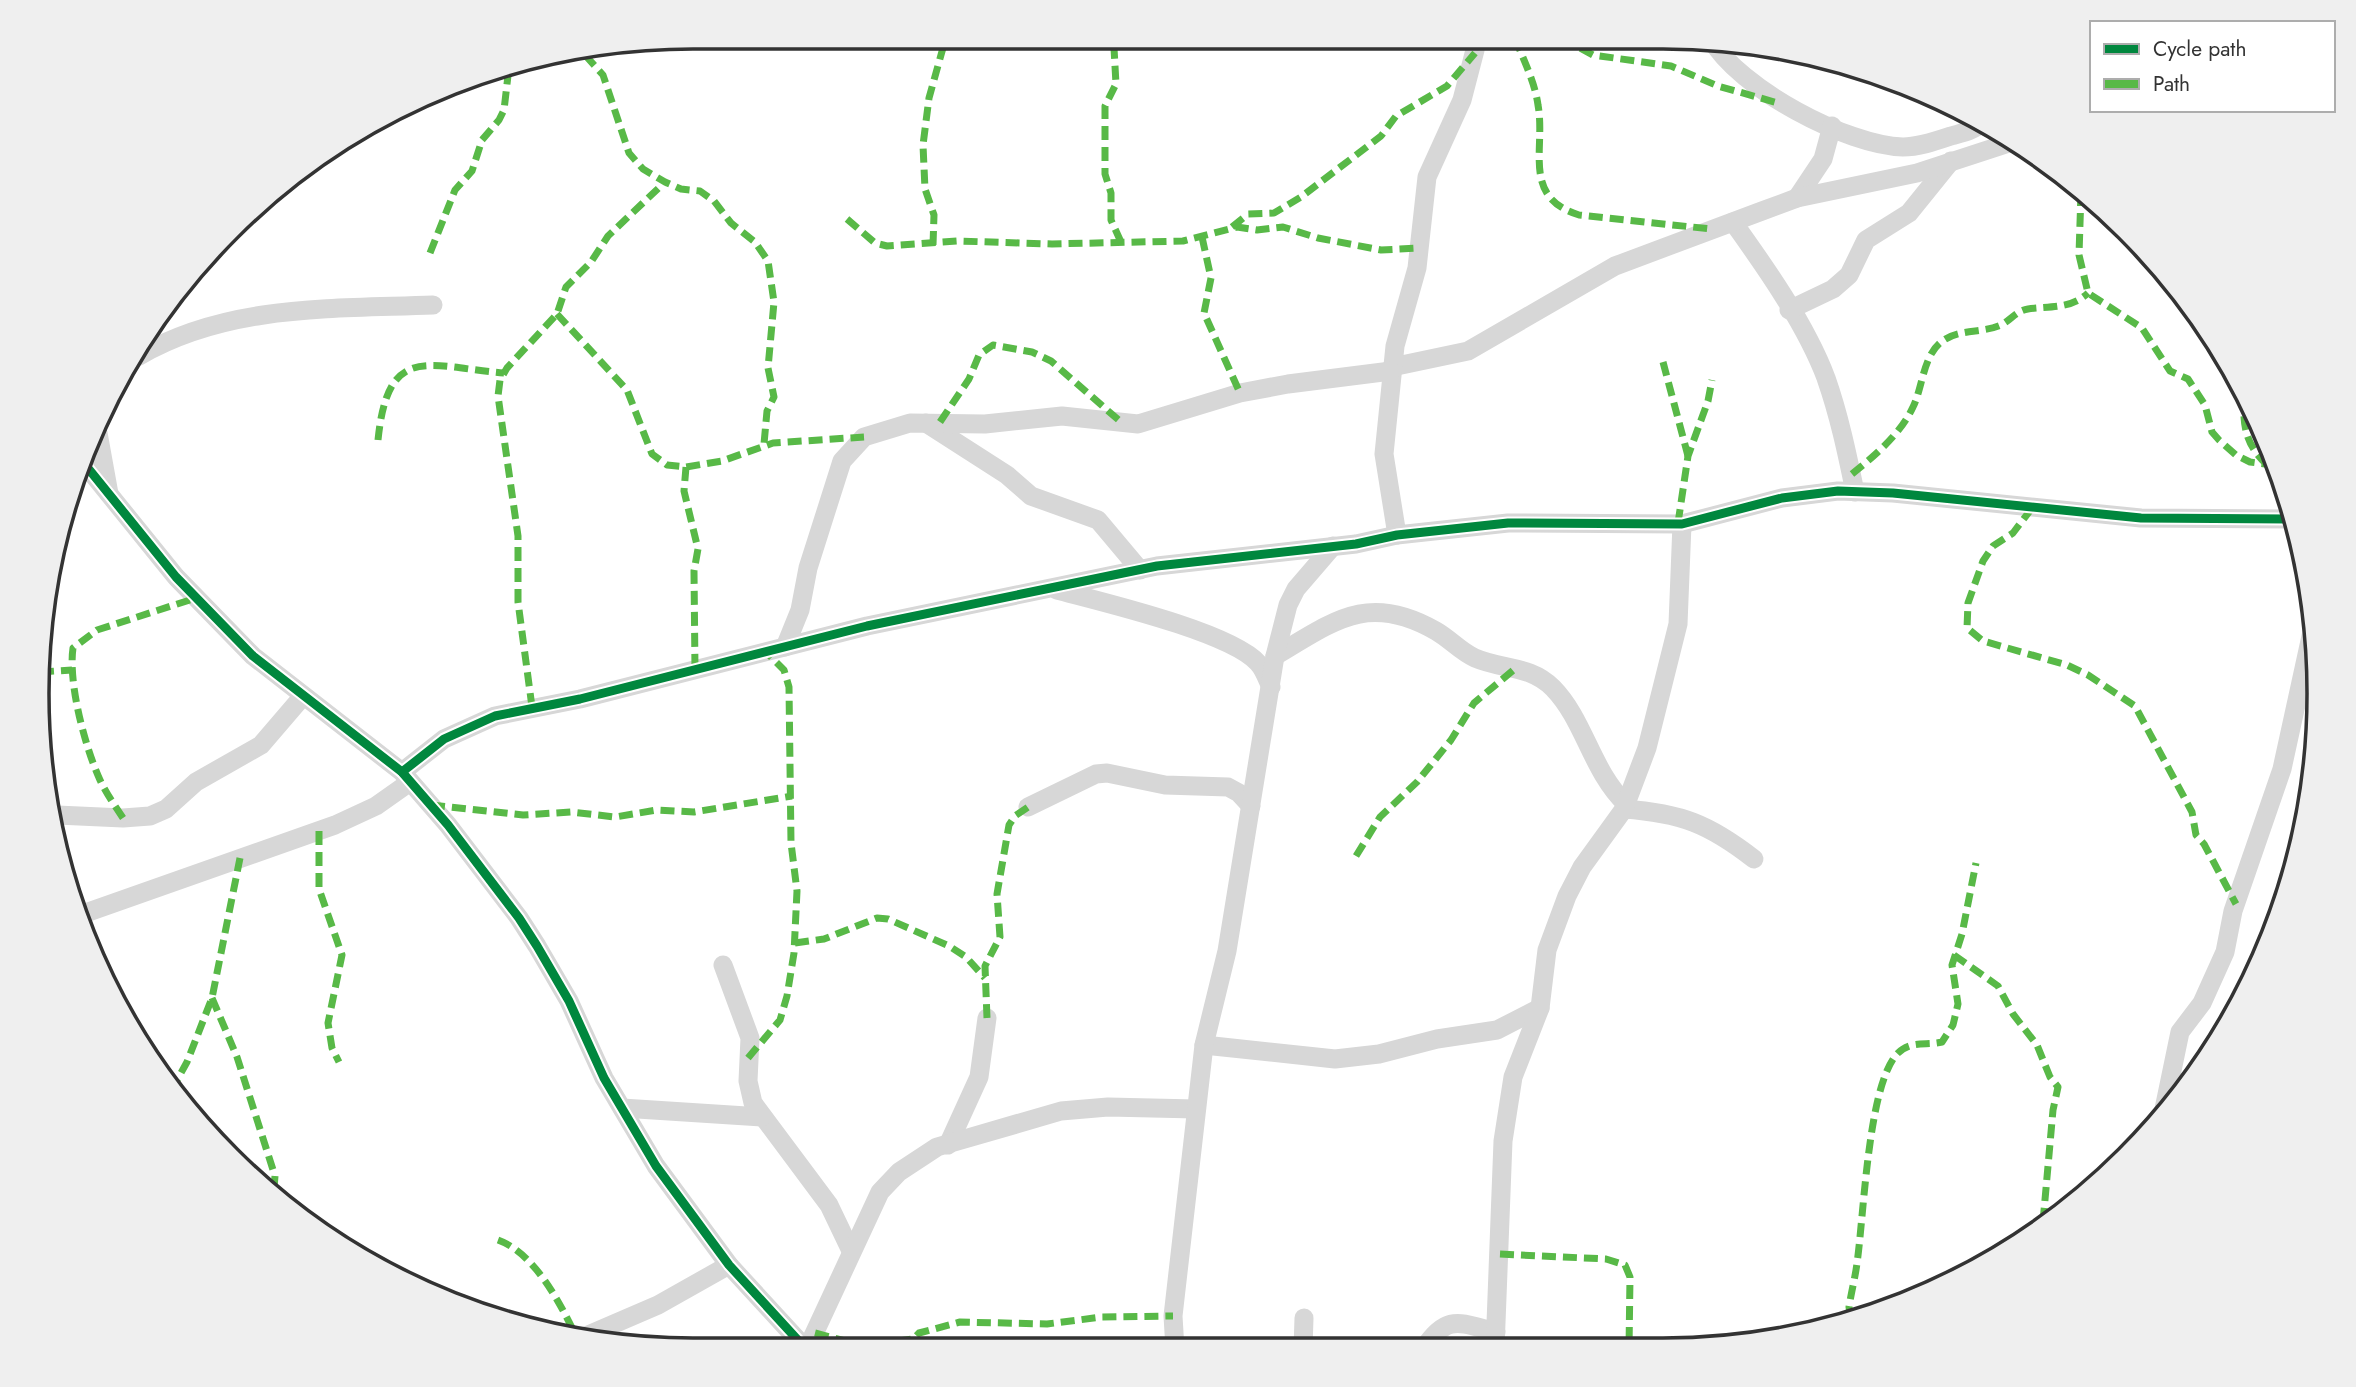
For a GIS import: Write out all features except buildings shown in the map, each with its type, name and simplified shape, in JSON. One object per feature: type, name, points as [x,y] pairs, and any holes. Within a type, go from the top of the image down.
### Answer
[{"type":"street","points":[[1397,535],[1384,454],[1392,369],[1417,268],[1427,177],[1462,100],[1475,50]]},
{"type":"street","points":[[1719,52],[1725,61],[1751,84],[1778,103],[1866,140],[1906,147],[1947,138],[1971,128]]},
{"type":"street","points":[[1797,198],[1824,159],[1832,126]]},
{"type":"street","points":[[785,647],[800,610],[808,568],[842,461],[864,437],[897,425],[985,424],[1062,416],[1138,424],[1240,393],[1392,369],[1468,351],[1615,266],[1797,198],[1917,173],[2001,145]]},
{"type":"street","points":[[1790,310],[1833,289],[1849,275],[1866,240],[1909,213],[1951,161]]},
{"type":"street","points":[[1733,222],[1790,310],[1825,376],[1844,436],[1855,492]]},
{"type":"street","points":[[148,351],[173,337],[200,328],[265,314],[433,305]]},
{"type":"street","points":[[926,423],[1007,475],[1031,496],[1097,520],[1140,570]]},
{"type":"street","points":[[100,443],[110,498]]},
{"type":"street","points":[[89,470],[176,577],[253,656],[406,777],[448,825],[519,918],[569,1001],[604,1078],[656,1166],[729,1265],[796,1338]]},
{"type":"street","points":[[87,913],[335,825],[376,806],[444,739],[495,716],[580,699],[867,626],[1140,570],[1333,546],[1397,535],[1508,523],[1682,524],[1782,498],[1855,492],[2141,518],[2283,519]]},
{"type":"street","points":[[1496,1338],[1507,1104],[1518,1059],[1532,1033],[1540,1008],[1548,950],[1567,896],[1582,867],[1625,807],[1647,748],[1678,624],[1682,524]]},
{"type":"street","points":[[1174,1338],[1173,1316],[1204,1045],[1227,951],[1275,656],[1285,615],[1296,589],[1333,546]]},
{"type":"street","points":[[1053,588],[1138,612],[1235,646],[1259,664],[1271,687]]},
{"type":"street","points":[[1275,656],[1333,621],[1354,613],[1373,611],[1421,623],[1473,657],[1523,669],[1538,675],[1554,689],[1583,736],[1608,786],[1625,807],[1688,818],[1710,827],[1754,859]]},
{"type":"street","points":[[2167,1094],[2180,1032],[2202,1003],[2225,951],[2233,911],[2282,769],[2306,658]]},
{"type":"street","points":[[60,815],[123,818],[150,816],[166,808],[196,782],[261,745],[303,696]]},
{"type":"street","points":[[1028,807],[1096,774],[1107,773],[1165,785],[1228,787],[1239,793],[1251,806]]},
{"type":"street","points":[[723,965],[750,1038],[748,1081],[753,1103],[829,1205],[851,1251]]},
{"type":"street","points":[[1204,1045],[1335,1059],[1368,1056],[1497,1030],[1540,1008]]},
{"type":"street","points":[[948,1144],[979,1077],[987,1018]]},
{"type":"street","points":[[811,1338],[880,1192],[899,1172],[927,1153],[948,1144],[1061,1111],[1108,1107],[1196,1109]]},
{"type":"street","points":[[622,1108],[762,1116]]},
{"type":"street","points":[[599,1331],[658,1305],[729,1265]]},
{"type":"street","points":[[1303,1338],[1304,1318]]},
{"type":"street","points":[[1432,1338],[1441,1326],[1450,1323],[1491,1338]]},
{"type":"marked path","points":[[933,245],[934,215],[925,189],[923,145],[929,98],[943,49]]},
{"type":"marked path","points":[[1114,49],[1116,84],[1105,106],[1105,174],[1111,193],[1111,220],[1121,242]]},
{"type":"marked path","points":[[1520,49],[1536,96],[1540,122],[1540,170],[1549,196],[1561,207],[1579,215],[1711,229]]},
{"type":"marked path","points":[[1582,49],[1593,55],[1671,66],[1718,86],[1778,103]]},
{"type":"marked path","points":[[1232,227],[1248,214],[1274,213],[1301,197],[1381,136],[1396,116],[1447,86],[1475,53]]},
{"type":"marked path","points":[[588,58],[603,75],[629,153],[643,169],[681,189],[700,191],[714,201],[731,223],[755,242],[768,261],[774,302],[768,368],[774,397],[767,411],[764,444]]},
{"type":"marked path","points":[[430,253],[455,190],[472,171],[482,140],[504,110],[508,77]]},
{"type":"marked path","points":[[532,707],[518,602],[518,536],[498,396],[500,380],[507,368],[557,314],[566,287],[591,262],[608,236],[665,182]]},
{"type":"marked path","points":[[2081,204],[2079,255],[2088,293],[2142,328],[2170,371],[2188,379],[2205,405],[2212,432],[2219,440],[2236,455],[2250,462],[2265,464]]},
{"type":"marked path","points":[[847,219],[875,243],[887,246],[958,241],[1052,244],[1183,241],[1237,227],[1257,230],[1283,227],[1318,238],[1381,250],[1420,248]]},
{"type":"marked path","points":[[1202,237],[1211,278],[1204,313],[1240,393]]},
{"type":"marked path","points":[[1852,474],[1886,444],[1908,417],[1932,353],[1944,340],[1957,334],[2001,325],[2024,310],[2075,302],[2088,293]]},
{"type":"marked path","points":[[557,314],[627,390],[652,454],[667,465],[686,467],[722,461],[773,443],[864,437]]},
{"type":"marked path","points":[[940,422],[969,379],[979,355],[993,345],[1032,352],[1051,361],[1122,423]]},
{"type":"marked path","points":[[1663,362],[1688,456]]},
{"type":"marked path","points":[[378,440],[383,408],[391,387],[402,374],[417,367],[434,365],[504,373]]},
{"type":"marked path","points":[[1678,523],[1688,456],[1708,401],[1712,380]]},
{"type":"marked path","points":[[2244,415],[2250,442],[2264,461]]},
{"type":"marked path","points":[[686,467],[684,491],[698,549],[694,571],[695,670]]},
{"type":"marked path","points":[[2032,508],[2013,533],[1993,546],[1983,561],[1968,603],[1967,628],[1983,641],[2067,665],[2088,675],[2135,706],[2192,812],[2196,835],[2204,844],[2236,904]]},
{"type":"marked path","points":[[123,818],[100,780],[89,750],[75,696],[73,648],[97,630],[196,598]]},
{"type":"marked path","points":[[748,1058],[780,1020],[794,953],[797,891],[791,843],[789,687],[784,670],[766,652]]},
{"type":"marked path","points":[[1356,856],[1380,817],[1417,782],[1451,740],[1474,703],[1517,667]]},
{"type":"marked path","points":[[50,671],[72,670]]},
{"type":"marked path","points":[[431,805],[523,815],[571,812],[615,817],[657,810],[694,812],[792,796]]},
{"type":"marked path","points":[[987,1018],[985,966],[1000,937],[997,894],[1009,825],[1015,816],[1028,807]]},
{"type":"marked path","points":[[319,831],[319,889],[342,955],[328,1023],[332,1048],[339,1062]]},
{"type":"marked path","points":[[177,1079],[212,998],[240,858]]},
{"type":"marked path","points":[[1849,1310],[1868,1156],[1879,1095],[1887,1071],[1897,1054],[1913,1045],[1942,1042],[1953,1025],[1958,1004],[1952,965],[1962,934],[1976,863]]},
{"type":"marked path","points":[[795,943],[824,939],[877,918],[888,919],[949,946],[966,957],[985,978]]},
{"type":"marked path","points":[[1954,955],[1998,986],[2013,1014],[2037,1045],[2050,1077],[2058,1087],[2053,1110],[2044,1213]]},
{"type":"marked path","points":[[212,998],[237,1057],[275,1176],[274,1183]]},
{"type":"marked path","points":[[498,1240],[511,1246],[534,1267],[553,1293],[571,1326]]},
{"type":"marked path","points":[[1500,1254],[1606,1259],[1625,1265],[1630,1277],[1629,1338]]},
{"type":"marked path","points":[[914,1338],[919,1333],[960,1322],[1047,1324],[1102,1317],[1173,1316]]},
{"type":"marked path","points":[[815,1333],[834,1338]]},
{"type":"cycle path","points":[[89,470],[176,577],[253,656],[402,772],[448,825],[537,946],[569,1001],[604,1078],[656,1166],[729,1265],[796,1338]]},
{"type":"cycle path","points":[[402,772],[444,739],[495,716],[580,699],[867,626],[1157,566],[1356,544],[1397,535],[1508,523],[1682,524],[1782,498],[1838,491],[1893,493],[2141,518],[2283,519]]}]
